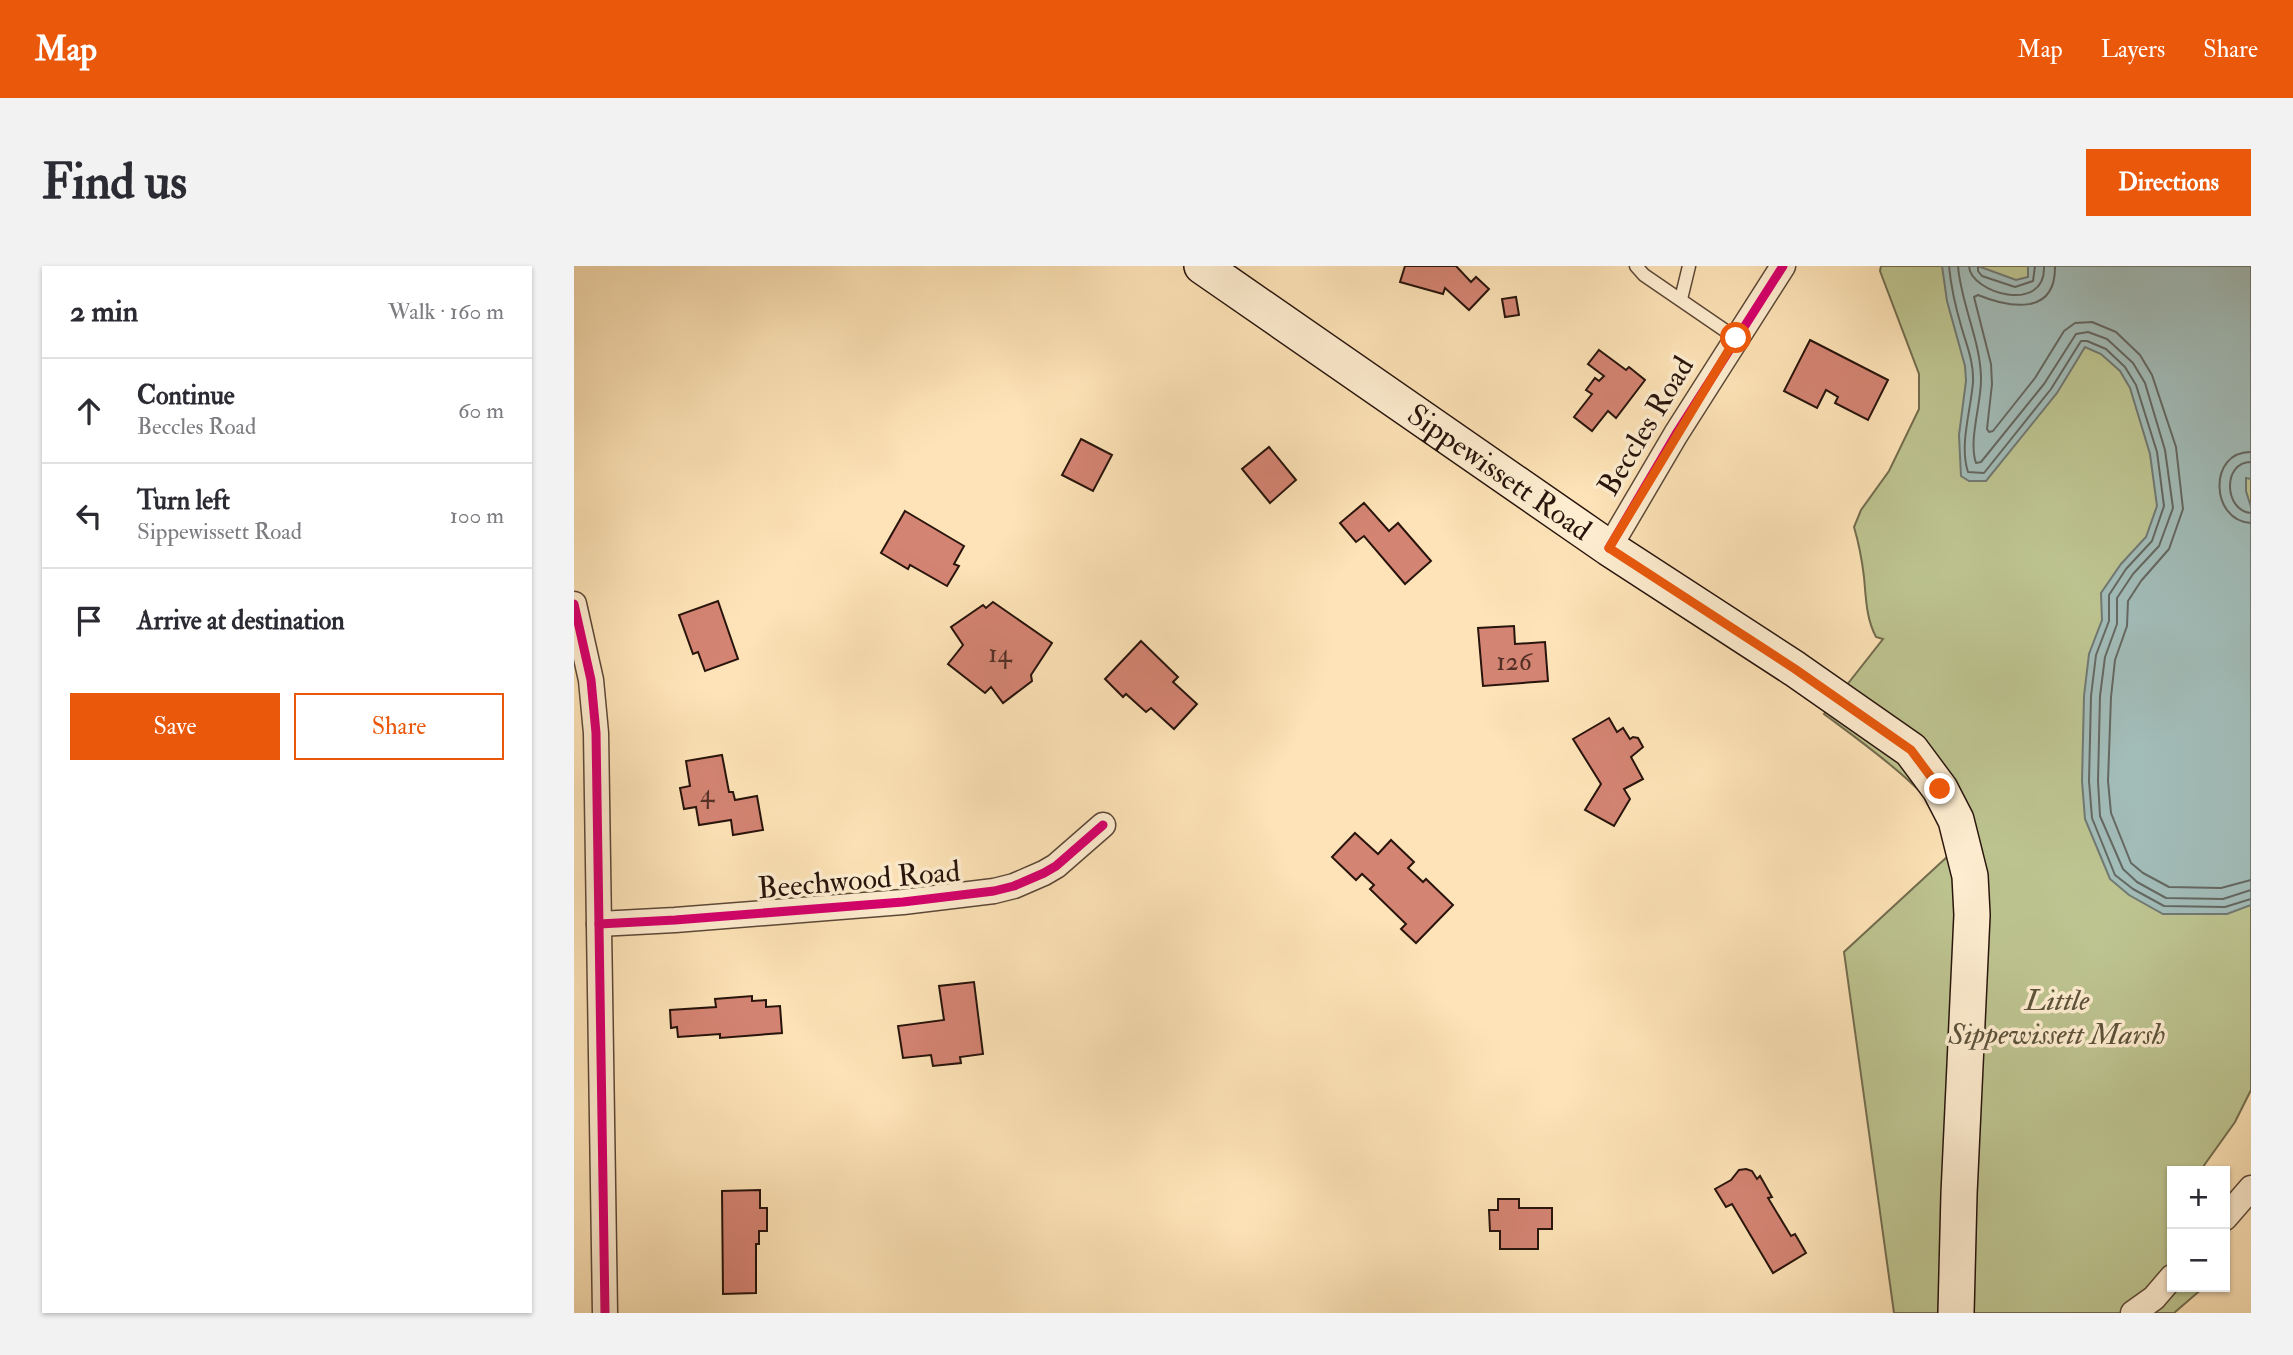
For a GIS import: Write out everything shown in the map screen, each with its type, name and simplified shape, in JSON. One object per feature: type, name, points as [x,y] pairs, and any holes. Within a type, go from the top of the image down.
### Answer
[{"type":"main road","name":"Sippewissett Road","points":[[1202,266],[1609,548],[1795,669],[1911,750],[1940,789],[1956,820],[1970,876],[1972,915],[1956,1313]]},
{"type":"street","name":"Beccles Road","points":[[1609,548],[1736,338],[1783,266]]},
{"type":"street","points":[[574,604],[591,680],[596,733],[601,1191],[605,1313]]},
{"type":"street","name":"Beechwood Road","points":[[599,924],[903,902],[993,891],[1014,886],[1044,873],[1103,825]]},
{"type":"street","points":[[2230,1212],[2251,1188]]},
{"type":"street","points":[[2133,1313],[2167,1283]]},
{"type":"lane","points":[[1636,266],[1644,275],[1736,338]]},
{"type":"lane","points":[[1681,299],[1689,266]]},
{"type":"green space","name":"Little Sippewissett Marsh","points":[[1881,266],[2251,266],[2251,1090],[2235,1122],[2204,1166],[2167,1166],[2167,1292],[2198,1292],[2174,1313],[1894,1313],[1844,952],[1961,844],[1949,825],[1918,789],[1824,714],[1883,639],[1876,637],[1870,623],[1854,527],[1861,510],[1889,471],[1919,409],[1919,374],[1880,271]]},
{"type":"water","points":[[1942,266],[1978,266],[2016,280],[2028,277],[2028,266],[2251,266],[2251,479],[2246,478],[2246,491],[2251,507],[2251,905],[2227,914],[2163,914],[2129,895],[2110,879],[2085,819],[2082,781],[2084,696],[2089,654],[2102,620],[2101,593],[2121,564],[2146,537],[2157,506],[2150,454],[2130,388],[2120,371],[2101,354],[2085,347],[2057,393],[1986,481],[1969,481],[1961,476],[1959,435],[1966,381],[1965,366],[1947,301]]},
{"type":"building","points":[[1405,266],[1456,266],[1471,282],[1476,277],[1489,289],[1469,310],[1445,288],[1443,294],[1400,282]]},
{"type":"building","points":[[1516,297],[1519,315],[1505,317],[1502,299]]},
{"type":"building","points":[[1810,340],[1888,380],[1868,420],[1835,403],[1838,397],[1826,390],[1817,408],[1784,391]]},
{"type":"building","points":[[1599,350],[1626,370],[1629,367],[1645,380],[1616,418],[1608,411],[1592,431],[1574,417],[1592,394],[1586,390],[1595,378],[1599,381],[1604,376],[1588,364]]},
{"type":"building","points":[[1081,439],[1112,455],[1093,491],[1062,475]]},
{"type":"building","points":[[1269,447],[1296,480],[1270,503],[1242,469]]},
{"type":"building","points":[[1364,503],[1389,531],[1398,523],[1431,561],[1405,584],[1364,536],[1356,542],[1340,523]]},
{"type":"building","points":[[905,511],[964,546],[954,564],[959,566],[947,586],[910,565],[908,569],[881,553]]},
{"type":"building","points":[[718,601],[738,659],[705,671],[698,652],[693,654],[679,615]]},
{"type":"building","points":[[993,602],[1052,643],[1031,675],[1032,681],[1003,703],[991,687],[985,693],[948,664],[963,645],[951,627],[983,605],[986,608]]},
{"type":"building","points":[[1514,626],[1515,644],[1545,642],[1548,681],[1483,686],[1478,628]]},
{"type":"building","points":[[1141,641],[1178,677],[1173,682],[1197,704],[1174,729],[1151,708],[1146,712],[1126,694],[1123,697],[1105,679]]},
{"type":"building","points":[[1609,718],[1617,732],[1623,728],[1630,739],[1638,738],[1643,747],[1631,757],[1643,779],[1624,789],[1630,799],[1614,826],[1585,810],[1601,784],[1573,739]]},
{"type":"building","points":[[722,755],[729,792],[733,792],[735,800],[757,796],[763,830],[733,835],[731,820],[699,825],[696,807],[684,809],[680,788],[690,786],[686,761]]},
{"type":"building","points":[[1355,833],[1378,854],[1391,840],[1414,862],[1408,868],[1423,882],[1426,879],[1453,905],[1416,943],[1401,929],[1406,924],[1370,889],[1374,885],[1362,874],[1356,880],[1332,857]]},
{"type":"building","points":[[974,982],[983,1054],[960,1057],[961,1063],[933,1066],[931,1055],[903,1058],[898,1026],[944,1020],[939,986]]},
{"type":"building","points":[[752,996],[752,1001],[766,1000],[766,1007],[780,1006],[782,1033],[720,1038],[720,1034],[678,1037],[677,1027],[671,1028],[670,1010],[716,1007],[715,999]]},
{"type":"building","points":[[1739,1170],[1752,1171],[1757,1179],[1760,1176],[1772,1197],[1768,1198],[1791,1236],[1795,1234],[1806,1253],[1773,1273],[1732,1204],[1726,1207],[1715,1189],[1731,1180]]},
{"type":"building","points":[[760,1190],[760,1208],[767,1208],[767,1231],[759,1231],[759,1244],[756,1244],[756,1293],[723,1294],[722,1191]]},
{"type":"building","points":[[1498,1199],[1519,1199],[1519,1208],[1552,1208],[1552,1229],[1538,1229],[1538,1249],[1500,1249],[1500,1231],[1490,1231],[1489,1210],[1498,1210]]},
{"type":"cycle path","points":[[1609,548],[1676,434],[1783,266]]},
{"type":"cycle path","points":[[574,604],[591,680],[596,733],[605,1313]]},
{"type":"cycle path","points":[[599,924],[903,902],[994,891],[1014,886],[1056,866],[1103,825]]},
{"type":"route","points":[[1736,338],[1609,548],[1795,669],[1911,750],[1940,789]]}]
